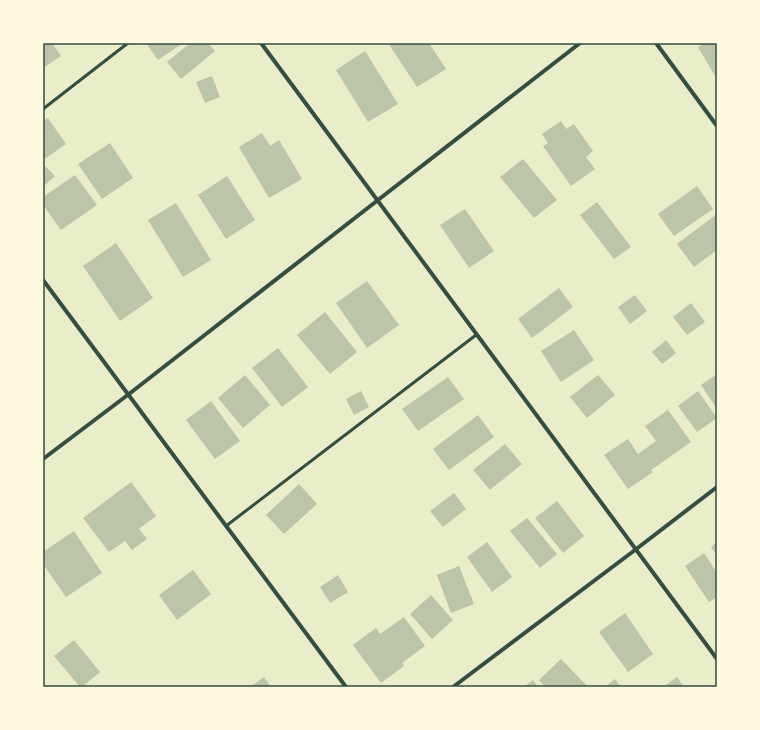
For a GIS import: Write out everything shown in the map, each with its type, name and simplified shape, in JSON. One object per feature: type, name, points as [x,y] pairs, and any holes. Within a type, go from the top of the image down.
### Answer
[{"type":"street","points":[[261,43],[717,659]]},
{"type":"street","points":[[43,459],[129,394],[580,43]]},
{"type":"street","points":[[656,43],[717,126]]},
{"type":"street","points":[[43,280],[346,687]]},
{"type":"street","points":[[453,687],[717,487]]},
{"type":"lane","points":[[43,109],[128,43]]},
{"type":"lane","points":[[226,526],[476,335]]},
{"type":"building","points":[[43,43],[52,43],[61,56],[43,68]]},
{"type":"building","points":[[146,43],[183,43],[158,60]]},
{"type":"building","points":[[190,43],[208,43],[215,51],[181,79],[167,62]]},
{"type":"building","points":[[388,43],[429,43],[446,69],[417,87]]},
{"type":"building","points":[[705,43],[717,43],[717,75],[715,76],[698,47]]},
{"type":"building","points":[[365,51],[398,104],[368,122],[336,70]]},
{"type":"building","points":[[212,76],[220,97],[205,103],[196,82]]},
{"type":"building","points":[[48,118],[66,144],[43,160],[43,121]]},
{"type":"building","points":[[561,121],[566,129],[574,124],[593,151],[586,157],[595,169],[571,186],[543,146],[548,143],[542,134]]},
{"type":"building","points":[[262,133],[270,146],[279,140],[302,179],[269,198],[239,147]]},
{"type":"building","points":[[110,143],[133,178],[102,199],[78,164]]},
{"type":"building","points":[[523,159],[557,200],[534,218],[500,177]]},
{"type":"building","points":[[45,166],[55,176],[43,187],[43,169]]},
{"type":"building","points":[[75,175],[97,205],[61,230],[43,205],[43,197]]},
{"type":"building","points":[[227,176],[255,220],[226,239],[198,195]]},
{"type":"building","points":[[697,186],[713,209],[674,236],[658,214]]},
{"type":"building","points":[[597,202],[631,247],[614,259],[580,215]]},
{"type":"building","points":[[176,203],[211,260],[183,277],[148,220]]},
{"type":"building","points":[[465,209],[494,251],[469,268],[440,225]]},
{"type":"building","points":[[717,214],[717,250],[694,267],[677,244]]},
{"type":"building","points":[[116,243],[153,298],[120,321],[83,266]]},
{"type":"building","points":[[367,281],[399,325],[367,348],[336,303]]},
{"type":"building","points":[[559,288],[573,307],[532,338],[518,319]]},
{"type":"building","points":[[635,295],[647,311],[630,324],[618,307]]},
{"type":"building","points":[[691,303],[705,322],[687,335],[673,317]]},
{"type":"building","points":[[325,312],[357,352],[330,374],[297,335]]},
{"type":"building","points":[[574,330],[594,360],[561,382],[541,351]]},
{"type":"building","points":[[666,340],[676,353],[662,364],[652,352]]},
{"type":"building","points":[[278,348],[308,387],[282,407],[252,368]]},
{"type":"building","points":[[717,374],[717,409],[701,385]]},
{"type":"building","points":[[245,375],[270,405],[243,428],[218,398]]},
{"type":"building","points":[[598,375],[615,395],[587,418],[570,397]]},
{"type":"building","points":[[448,377],[464,399],[418,431],[402,409]]},
{"type":"building","points":[[361,391],[369,407],[354,415],[346,399]]},
{"type":"building","points":[[698,391],[717,418],[697,432],[678,406]]},
{"type":"building","points":[[211,401],[240,441],[215,459],[186,420]]},
{"type":"building","points":[[668,410],[691,442],[651,470],[653,472],[628,489],[604,455],[628,439],[638,454],[656,441],[645,426]]},
{"type":"building","points":[[478,415],[494,437],[449,470],[433,449]]},
{"type":"building","points":[[505,444],[522,464],[490,490],[473,470]]},
{"type":"building","points":[[131,482],[156,516],[139,529],[147,539],[132,550],[125,541],[109,552],[83,518]]},
{"type":"building","points":[[299,484],[317,504],[284,534],[266,515]]},
{"type":"building","points":[[454,493],[466,509],[443,527],[430,511]]},
{"type":"building","points":[[557,501],[584,536],[563,553],[535,518]]},
{"type":"building","points":[[527,518],[557,554],[540,568],[510,531]]},
{"type":"building","points":[[74,531],[102,573],[66,597],[43,564],[43,552]]},
{"type":"building","points":[[487,542],[512,577],[492,592],[467,557]]},
{"type":"building","points":[[717,542],[717,556],[711,547]]},
{"type":"building","points":[[704,553],[717,573],[717,597],[709,602],[685,566]]},
{"type":"building","points":[[459,566],[474,604],[451,613],[437,575]]},
{"type":"building","points":[[193,570],[211,594],[177,620],[159,595]]},
{"type":"building","points":[[338,575],[348,592],[330,603],[320,587]]},
{"type":"building","points":[[431,595],[453,620],[432,639],[410,614]]},
{"type":"building","points":[[625,613],[653,654],[628,672],[599,632]]},
{"type":"building","points":[[404,617],[425,646],[402,663],[404,666],[381,683],[353,645],[376,628],[380,634]]},
{"type":"building","points":[[74,640],[100,672],[82,687],[80,687],[54,656]]},
{"type":"building","points":[[561,659],[588,687],[545,687],[539,680]]},
{"type":"building","points":[[264,677],[271,687],[250,687]]},
{"type":"building","points":[[677,677],[684,687],[663,687]]},
{"type":"building","points":[[615,679],[621,687],[605,687]]},
{"type":"building","points":[[533,680],[538,687],[524,687]]}]
